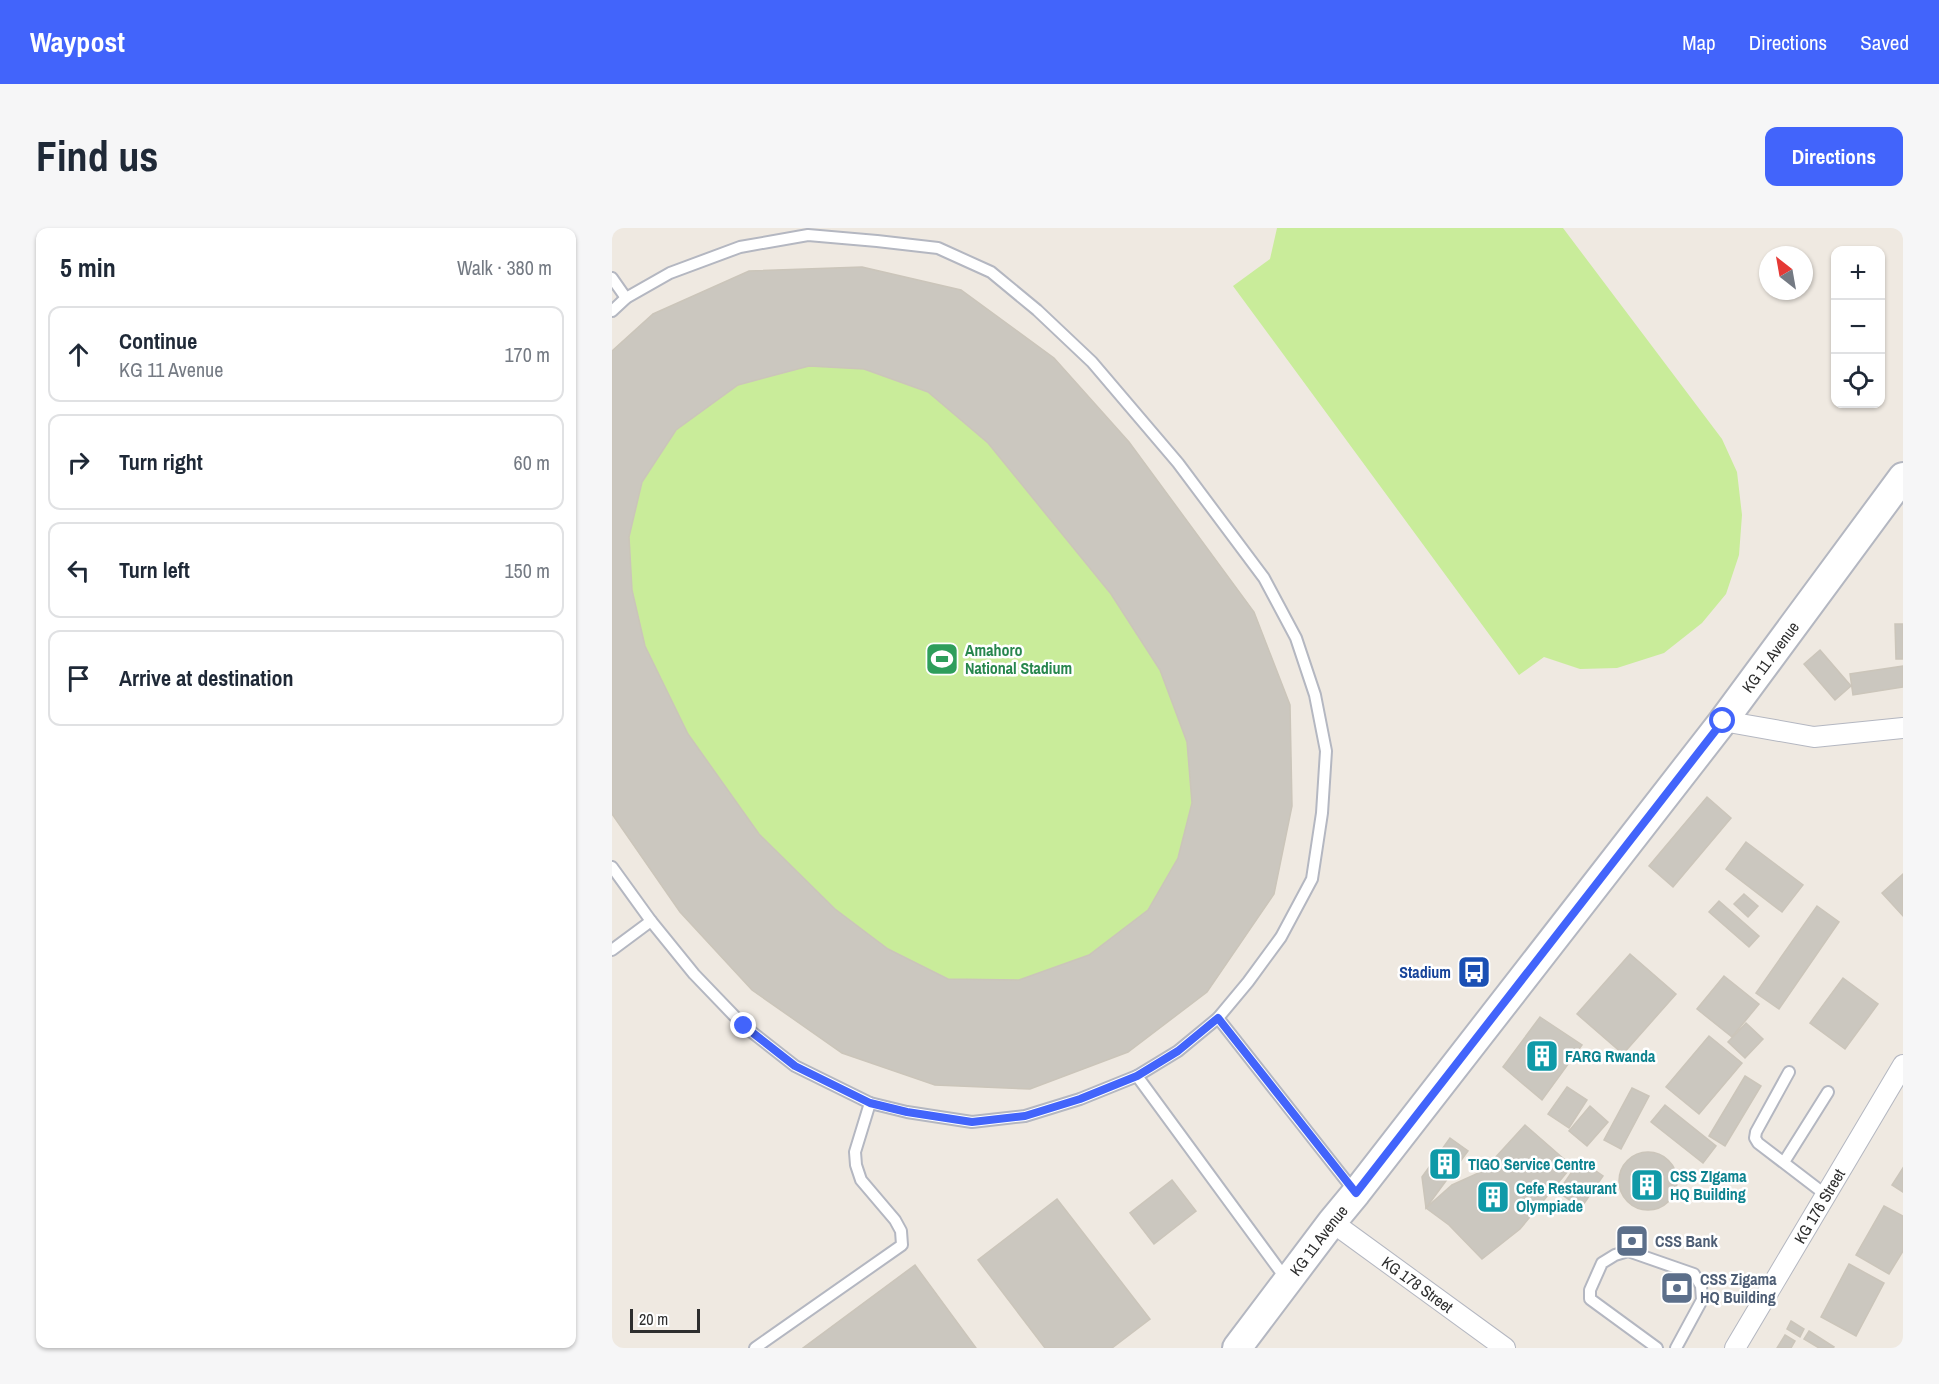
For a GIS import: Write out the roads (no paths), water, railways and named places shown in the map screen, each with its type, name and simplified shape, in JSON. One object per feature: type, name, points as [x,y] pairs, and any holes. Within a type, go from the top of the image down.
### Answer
[{"type":"main road","name":"KG 11 Avenue","points":[[1238,1348],[1332,1222],[1723,721],[1903,477]]},
{"type":"street","points":[[1723,721],[1814,737],[1903,729]]},
{"type":"street","name":"KG 176 Street","points":[[1735,1348],[1903,1065]]},
{"type":"street","name":"KG 178 Street","points":[[1332,1222],[1504,1348]]},
{"type":"lane","points":[[612,311],[626,298],[670,273],[740,247],[808,235],[938,248],[991,272],[1037,310],[1092,362],[1178,462],[1264,578],[1296,638],[1315,695],[1326,751],[1322,813],[1312,879],[1281,937],[1248,982],[1218,1018],[1178,1051],[1137,1076],[1080,1099],[1025,1116],[972,1122],[907,1112],[870,1103],[795,1066],[744,1026],[694,974],[651,921],[612,867]]},
{"type":"lane","points":[[612,278],[626,298]]},
{"type":"lane","points":[[612,950],[651,921]]},
{"type":"lane","points":[[1218,1018],[1356,1193]]},
{"type":"lane","points":[[1789,1072],[1756,1132],[1755,1138],[1758,1143],[1826,1195]]},
{"type":"lane","points":[[1137,1076],[1288,1281]]},
{"type":"lane","points":[[1784,1162],[1828,1092]]},
{"type":"lane","points":[[755,1348],[902,1245],[901,1231],[895,1220],[861,1180],[856,1166],[855,1152],[870,1103]]},
{"type":"lane","points":[[1658,1348],[1590,1299],[1590,1290],[1602,1263],[1615,1255],[1628,1251],[1694,1274],[1701,1286],[1702,1300],[1676,1348]]},
{"type":"place","name":"Amahoro National Stadium","points":[[942,659]]},
{"type":"place","name":"Stadium","points":[[1474,972]]},
{"type":"place","name":"FARG Rwanda","points":[[1542,1056]]},
{"type":"place","name":"TIGO Service Centre","points":[[1445,1164]]},
{"type":"place","name":"CSS ZIgama HQ Building","points":[[1647,1185]]},
{"type":"place","name":"Cefe Restaurant Olympiade","points":[[1493,1197]]},
{"type":"place","name":"CSS Bank","points":[[1632,1241]]},
{"type":"place","name":"CSS Zigama HQ Building","points":[[1677,1288]]}]
